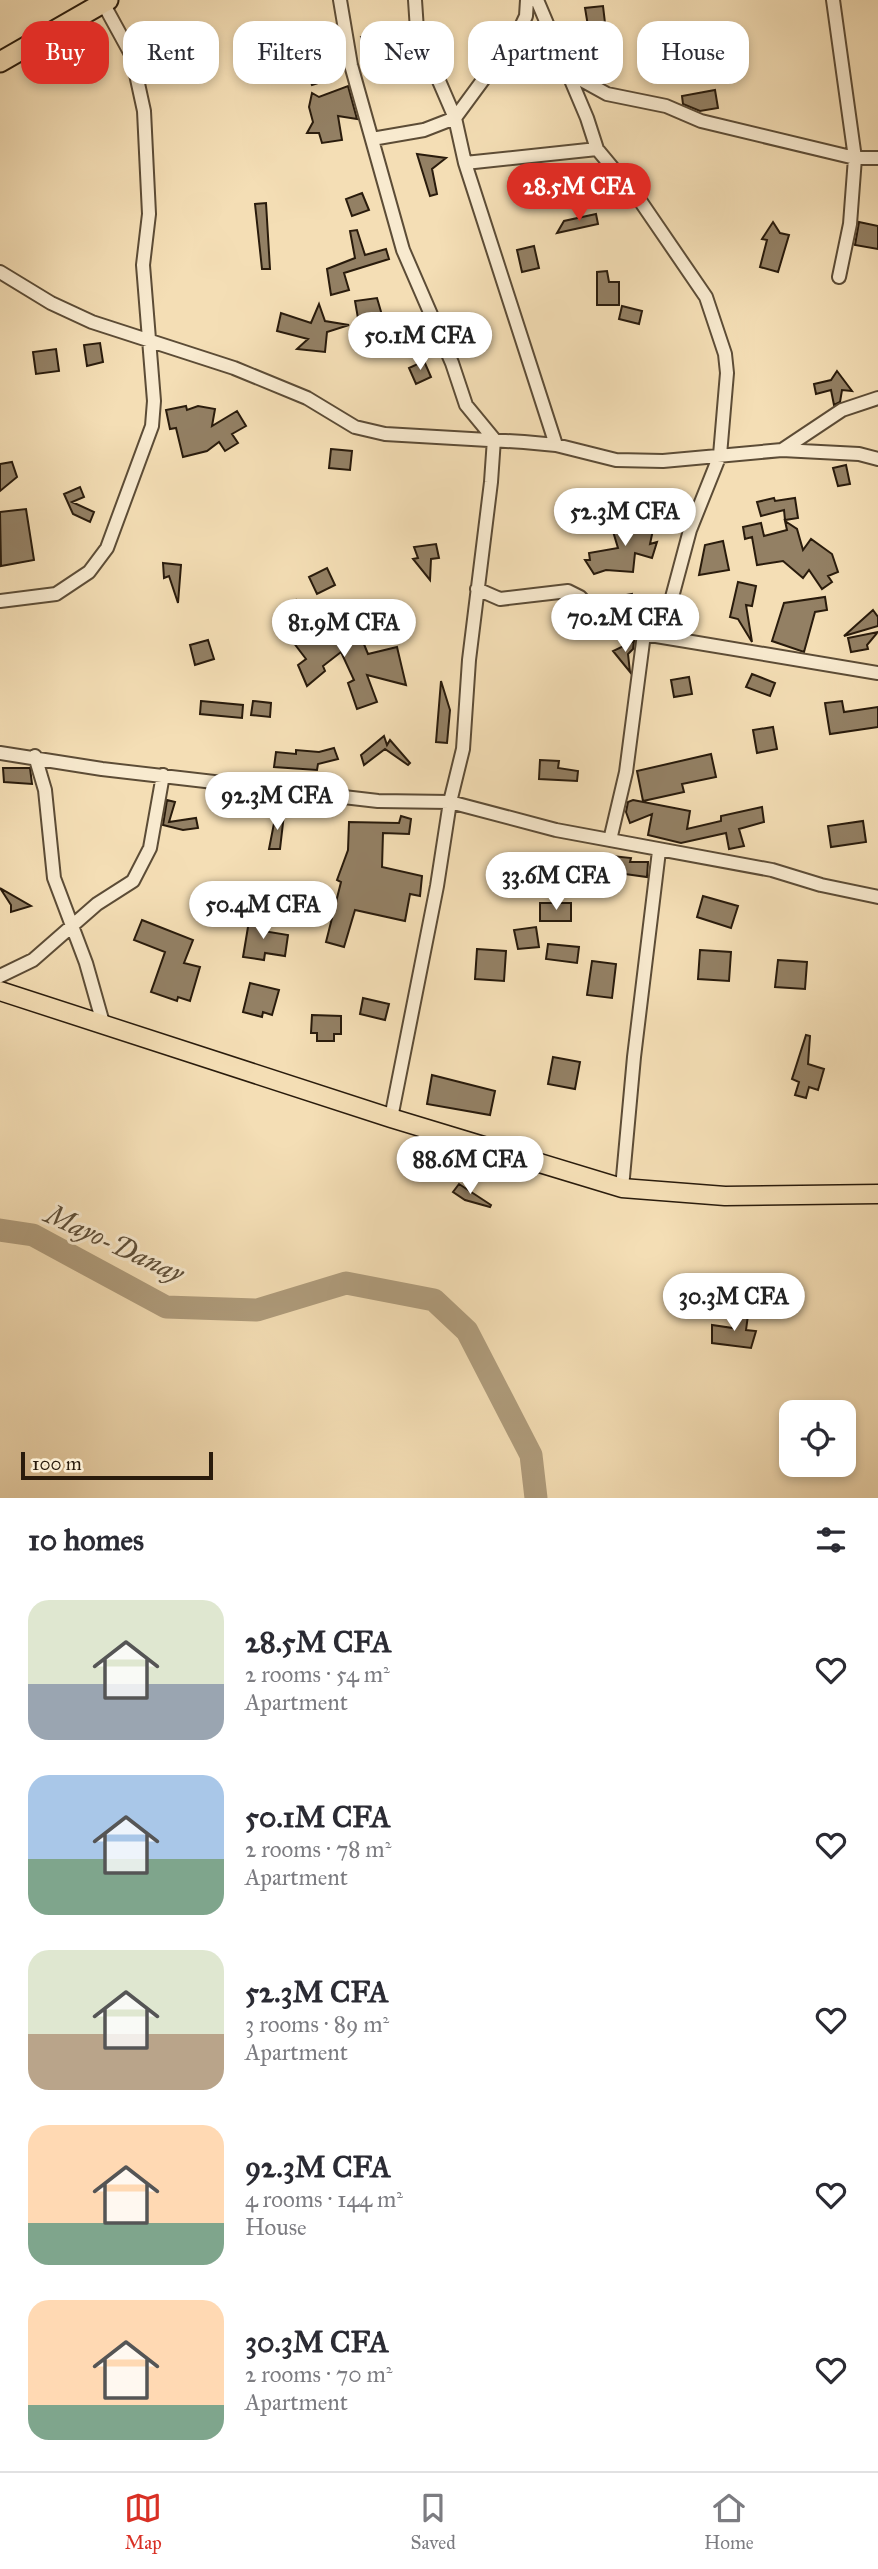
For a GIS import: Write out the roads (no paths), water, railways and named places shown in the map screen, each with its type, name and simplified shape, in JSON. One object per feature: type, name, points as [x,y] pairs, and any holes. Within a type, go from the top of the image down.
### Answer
[{"type":"highway","points":[[0,62],[105,1]]},
{"type":"main road","points":[[0,991],[391,1118],[622,1188],[725,1196],[878,1194]]},
{"type":"street","points":[[340,0],[351,65],[403,250],[452,363],[466,405],[494,439],[463,749],[450,802],[437,886],[391,1118]]},
{"type":"street","points":[[415,0],[417,30],[455,118],[465,163],[556,445]]},
{"type":"street","points":[[372,139],[424,130],[455,118],[519,32],[526,16],[527,0]]},
{"type":"street","points":[[537,0],[546,21]]},
{"type":"street","points":[[833,0],[855,158],[850,224],[839,277]]},
{"type":"street","points":[[0,601],[56,594],[89,572],[107,548],[152,426],[154,401],[144,265],[149,214],[144,111],[132,57],[105,1]]},
{"type":"street","points":[[573,84],[597,149],[641,202],[706,297],[725,354],[727,373],[720,455],[690,530],[671,601],[644,634],[626,772],[610,840]]},
{"type":"street","points":[[589,84],[607,94],[666,106],[701,121],[855,158],[878,158]]},
{"type":"street","points":[[465,163],[597,149]]},
{"type":"street","points":[[0,272],[51,303],[92,322],[148,339],[307,398],[355,427],[385,434],[556,445],[616,460],[663,461],[782,450],[859,454],[878,459]]},
{"type":"street","points":[[782,450],[842,410],[878,398]]},
{"type":"street","points":[[477,589],[500,599],[568,591],[580,597],[592,610],[611,622],[644,634],[878,673]]},
{"type":"street","points":[[0,753],[35,756],[102,769],[378,801],[450,802],[556,830],[772,870],[821,885],[878,897]]},
{"type":"street","points":[[35,756],[45,790],[52,869],[71,928],[86,963],[103,1023]]},
{"type":"street","points":[[0,976],[33,960],[97,904],[133,881],[150,848],[163,775]]},
{"type":"street","points":[[622,1188],[634,1057],[659,851]]},
{"type":"waterway","name":"Mayo-Danay","points":[[0,1230],[33,1235],[166,1307],[257,1310],[346,1283],[434,1300],[467,1331],[531,1455],[536,1498]]}]
